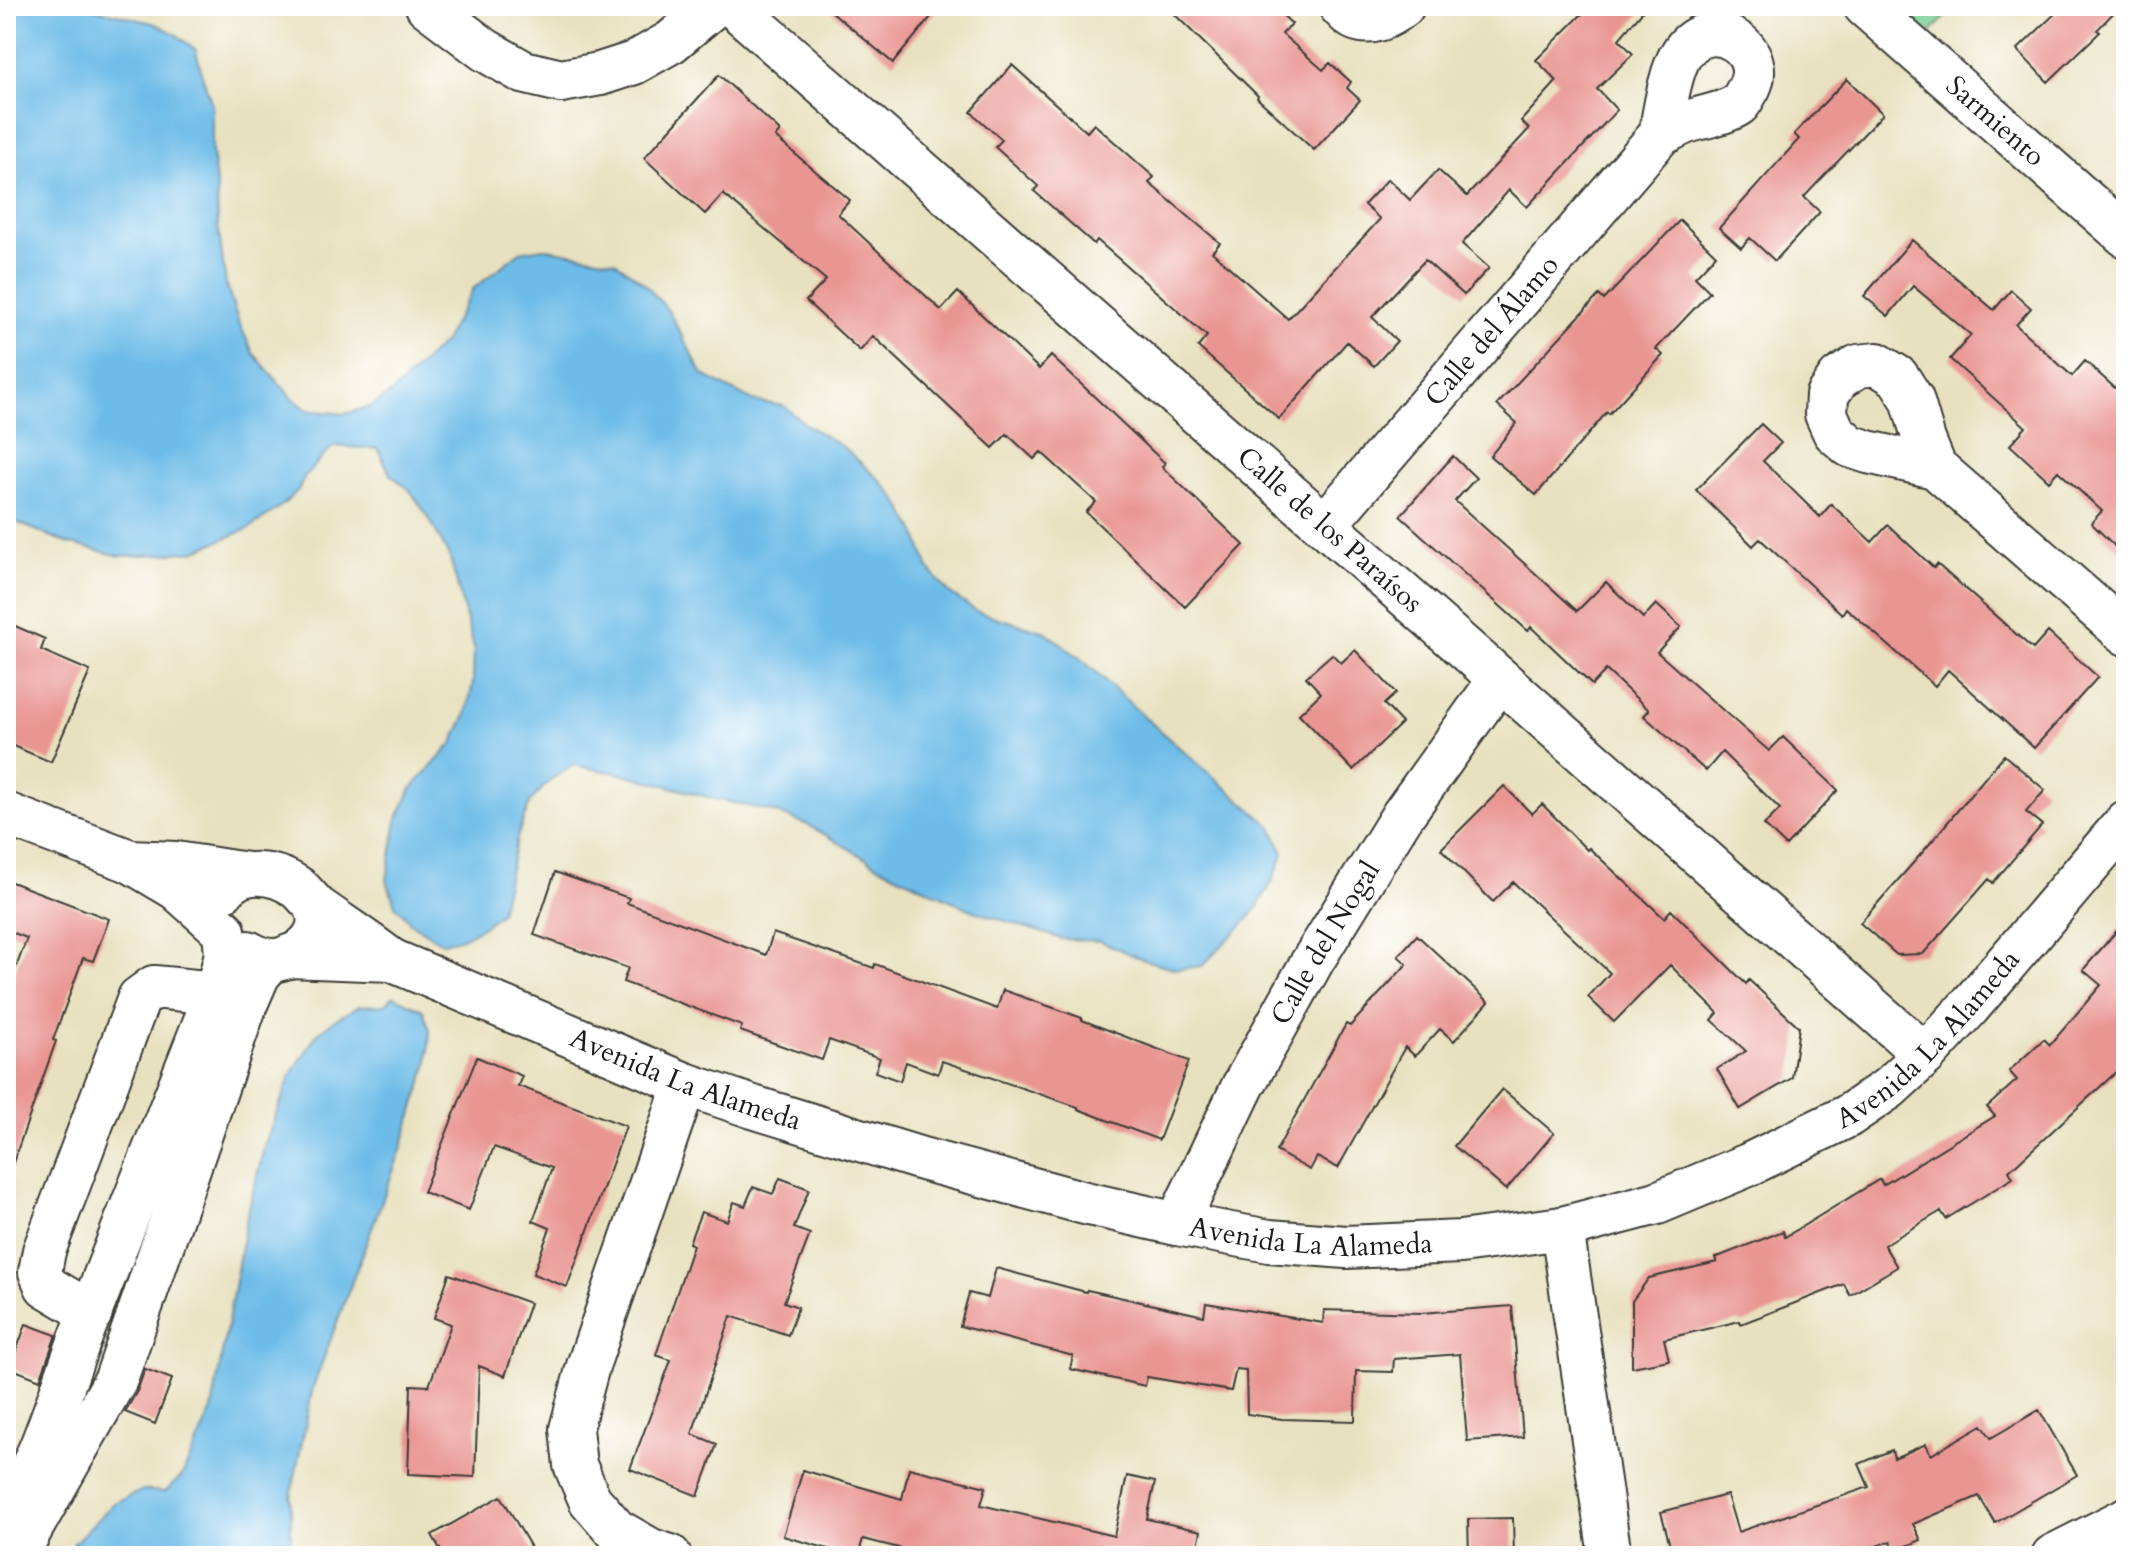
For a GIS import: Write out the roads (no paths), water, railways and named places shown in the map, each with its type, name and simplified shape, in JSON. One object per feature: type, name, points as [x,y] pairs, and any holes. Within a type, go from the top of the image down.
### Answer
[{"type":"street","points":[[427,6],[485,50],[523,72],[561,81],[600,74],[634,63],[671,42],[714,6]]},
{"type":"street","name":"Calle de los Paraísos","points":[[733,6],[1925,1055]]},
{"type":"street","points":[[1340,6],[1354,19],[1372,21],[1392,16],[1403,6]]},
{"type":"street","name":"Sarmiento","points":[[1865,6],[2126,236]]},
{"type":"street","name":"Calle del Álamo","points":[[1325,525],[1660,135]]},
{"type":"street","points":[[1935,467],[2126,634]]},
{"type":"street","name":"Calle del Nogal","points":[[1177,1224],[1243,1086],[1312,962],[1402,816],[1500,679]]},
{"type":"street","points":[[6,814],[130,861],[177,889],[250,954],[281,958]]},
{"type":"street","name":"Avenida La Alameda","points":[[316,907],[391,960],[685,1084],[922,1159],[1085,1203],[1269,1241],[1346,1247],[1461,1242],[1562,1228],[1657,1203],[1748,1165],[1848,1116],[1889,1088],[1925,1055],[2126,822]]},
{"type":"street","points":[[18,1556],[116,1379],[259,974],[281,958],[304,948],[314,936],[319,923],[316,907],[299,888],[280,878],[176,863],[130,861]]},
{"type":"street","points":[[6,1513],[42,1448],[91,1313],[216,993],[226,954],[219,908],[223,891],[230,881],[247,874]]},
{"type":"street","name":"Avenida La Alameda","points":[[281,958],[391,960]]},
{"type":"street","points":[[91,1313],[46,1286],[40,1272],[44,1251],[139,998],[154,987],[216,993]]},
{"type":"street","points":[[670,1556],[651,1550],[616,1530],[590,1500],[575,1465],[571,1429],[588,1366],[685,1084]]},
{"type":"street","points":[[1562,1228],[1610,1556]]},
{"type":"street","points":[[2053,1556],[2126,1519]]},
{"type":"water","points":[[6,6],[85,6],[156,24],[176,34],[196,50],[212,105],[212,152],[226,284],[253,353],[292,398],[308,410],[344,414],[370,407],[394,391],[444,342],[473,289],[520,252],[543,248],[615,261],[645,284],[668,310],[703,375],[753,401],[784,406],[804,423],[843,447],[880,480],[897,499],[916,533],[929,569],[949,593],[978,612],[1046,632],[1087,664],[1271,826],[1284,853],[1272,882],[1253,914],[1202,966],[1177,969],[1144,960],[1100,941],[1062,939],[974,911],[886,870],[808,825],[771,811],[574,765],[550,780],[530,802],[518,834],[500,913],[462,938],[442,943],[412,924],[395,905],[387,880],[397,820],[411,789],[453,743],[466,715],[473,683],[474,648],[450,558],[429,518],[409,489],[390,474],[378,449],[333,446],[284,504],[248,529],[194,551],[120,556],[67,543],[6,518]]},
{"type":"water","points":[[394,996],[423,1010],[430,1030],[428,1063],[402,1147],[313,1387],[291,1496],[291,1545],[296,1556],[75,1556],[73,1544],[114,1503],[143,1490],[165,1492],[182,1476],[212,1410],[246,1220],[265,1144],[291,1075],[317,1034],[336,1019],[359,1006],[384,1005]]}]
